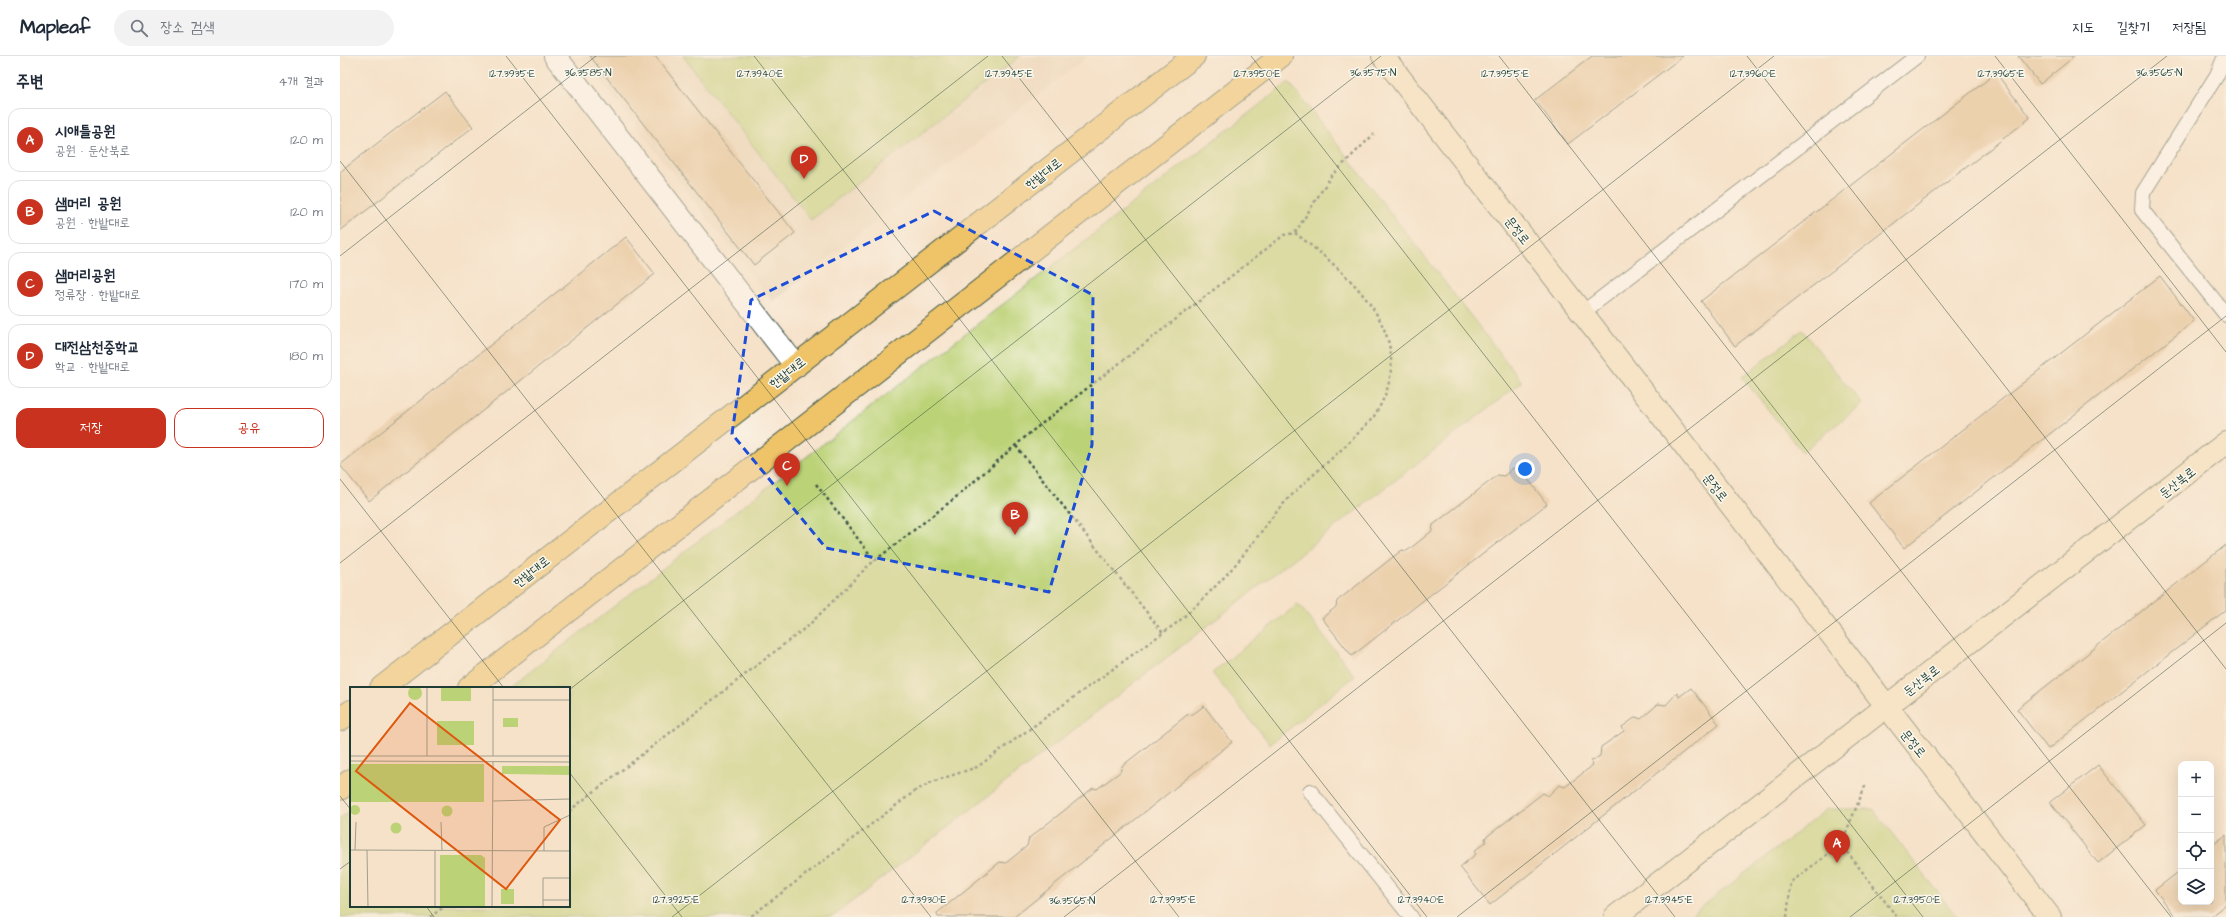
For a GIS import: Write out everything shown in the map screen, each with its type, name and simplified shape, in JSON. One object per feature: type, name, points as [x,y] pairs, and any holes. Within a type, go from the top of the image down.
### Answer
[{"type":"main road","name":"한밭대로","points":[[382,687],[1194,56]]},
{"type":"main road","points":[[470,687],[1281,56]]},
{"type":"main road","name":"문정로","points":[[1383,56],[2050,917]]},
{"type":"main road","name":"둔산북로","points":[[1615,917],[2226,443]]},
{"type":"main road","points":[[340,720],[350,712]]},
{"type":"main road","points":[[340,789],[350,781]]},
{"type":"street","points":[[555,56],[796,366]]},
{"type":"lane","points":[[1582,313],[1917,56]]},
{"type":"lane","points":[[2226,56],[2217,75],[2143,193],[2142,210],[2226,314]]},
{"type":"lane","points":[[1310,791],[1411,917]]},
{"type":"path","points":[[1295,233],[1331,176],[1374,134]]},
{"type":"path","points":[[570,810],[809,625],[875,561],[956,498],[1016,446],[1284,235],[1295,233],[1322,253],[1353,281],[1381,319],[1391,349],[1391,378],[1376,413],[1352,440],[1286,501],[1240,559],[1205,598],[1163,633],[977,767],[932,782],[915,791],[750,917]]},
{"type":"path","points":[[1016,446],[1163,633]]},
{"type":"path","points":[[816,484],[875,561]]},
{"type":"path","points":[[1787,917],[1790,882],[1841,844],[1866,784]]},
{"type":"path","points":[[1841,844],[1897,917]]},
{"type":"path","points":[[430,917],[444,907]]},
{"type":"highlighted area","points":[[934,211],[1093,295],[1092,445],[1049,592],[826,548],[732,434],[751,300]]},
{"type":"shaded area","points":[[581,56],[1088,56],[773,302]]},
{"type":"green space","points":[[683,56],[1020,56],[811,220]]},
{"type":"green space","points":[[1289,82],[1522,382],[832,917],[340,917],[340,819],[350,811],[350,907],[570,907],[570,687],[510,687]]},
{"type":"green space","points":[[1802,330],[1862,404],[1802,452],[1742,377]]},
{"type":"green space","points":[[1298,604],[1355,676],[1270,744],[1212,673]]},
{"type":"green space","points":[[1827,809],[1873,809],[1957,917],[1689,917]]},
{"type":"building","points":[[590,56],[655,56],[795,233],[754,265]]},
{"type":"building","points":[[1592,56],[1683,56],[1568,144],[1535,100]]},
{"type":"building","points":[[2018,56],[2075,56],[2040,84]]},
{"type":"building","points":[[1996,73],[2030,118],[1735,346],[1701,301]]},
{"type":"building","points":[[445,91],[473,127],[340,231],[340,172]]},
{"type":"building","points":[[626,237],[655,274],[369,501],[340,465]]},
{"type":"building","points":[[2160,276],[2194,321],[1904,548],[1869,503]]},
{"type":"building","points":[[1513,468],[1520,469],[1547,504],[1352,656],[1322,618],[1336,607],[1337,601],[1402,550],[1407,551],[1432,531],[1433,525],[1498,475],[1504,476]]},
{"type":"building","points":[[2226,545],[2226,610],[2048,749],[2017,709]]},
{"type":"building","points":[[1691,688],[1719,724],[1490,905],[1460,867],[1476,854],[1474,851],[1486,842],[1485,838],[1543,793],[1548,796],[1559,785],[1565,787],[1592,766],[1591,761],[1600,756],[1601,747],[1624,731],[1622,727],[1636,717],[1641,719],[1658,704],[1666,705],[1677,693],[1679,697]]},
{"type":"building","points":[[1204,706],[1232,742],[1014,917],[938,917],[937,913],[1000,862],[1006,863],[1027,846],[1029,838],[1093,788],[1097,789],[1120,772],[1122,766],[1187,715],[1193,714]]},
{"type":"building","points":[[2098,765],[2146,825],[2098,863],[2050,802]]},
{"type":"building","points":[[2226,835],[2226,904],[2210,917],[2176,917],[2155,890],[2178,872],[2178,905],[2214,905],[2214,844]]},
{"type":"place","name":"대전삼천중학교","points":[[804,179]]},
{"type":"place","name":"샘머리공원","points":[[787,486]]},
{"type":"place","name":"샘머리 공원","points":[[1015,535]]},
{"type":"place","name":"시애틀공원","points":[[1837,863]]}]
